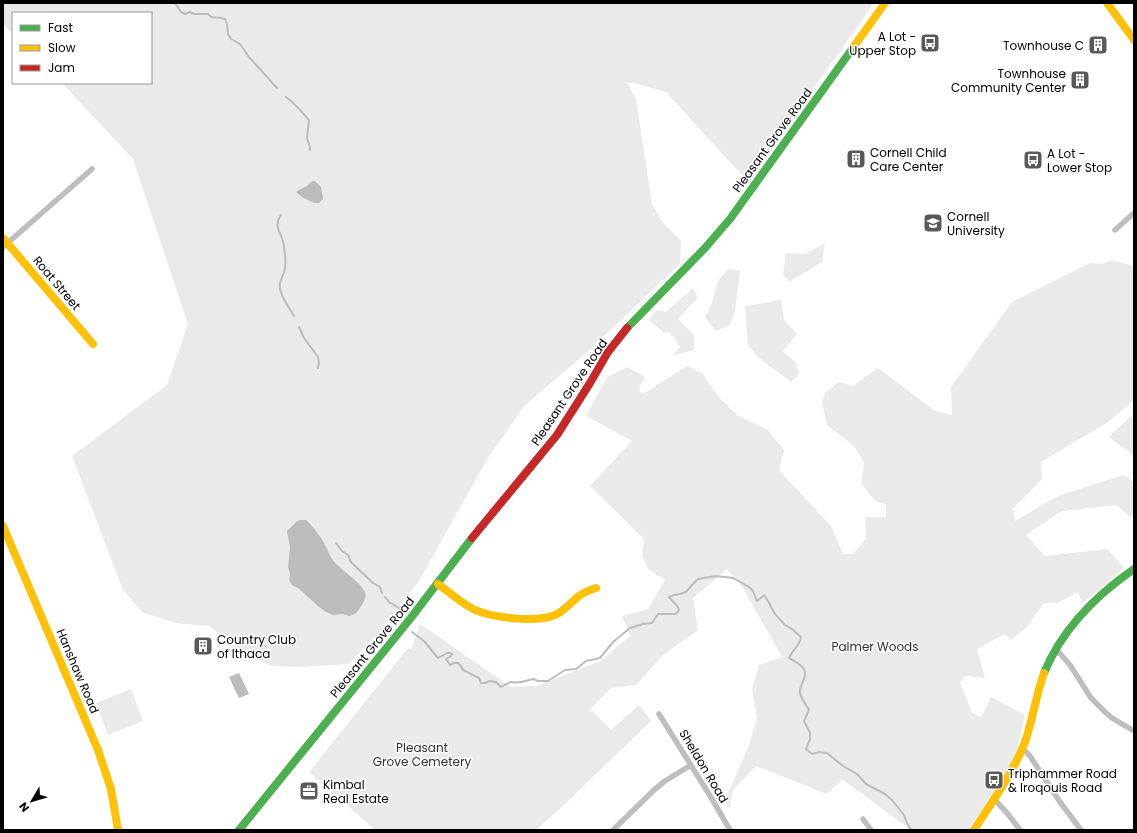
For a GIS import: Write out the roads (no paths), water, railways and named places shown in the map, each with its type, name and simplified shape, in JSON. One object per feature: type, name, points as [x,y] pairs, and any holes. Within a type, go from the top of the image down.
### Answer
[{"type":"street","name":"Pleasant Grove Road","points":[[239,830],[557,435],[608,352],[627,328],[705,248],[730,218],[885,3]]},
{"type":"street","points":[[1107,3],[1134,40]]},
{"type":"street","points":[[4,243],[92,169]]},
{"type":"street","points":[[1116,230],[1134,212]]},
{"type":"street","name":"Roat Street","points":[[4,243],[93,344]]},
{"type":"street","name":"Hanshaw Road","points":[[3,526],[106,769],[116,809],[118,830]]},
{"type":"street","points":[[974,830],[994,799],[1022,748],[1029,729],[1042,681],[1056,649],[1075,620],[1089,605],[1134,568]]},
{"type":"street","points":[[438,584],[477,610],[504,616],[541,619],[555,616],[581,595],[596,588]]},
{"type":"street","points":[[1056,649],[1070,665],[1091,698],[1104,712],[1134,731]]},
{"type":"street","name":"Sheldon Road","points":[[659,714],[730,830]]},
{"type":"street","points":[[1022,748],[1030,756],[1060,802],[1081,830]]},
{"type":"street","points":[[613,830],[654,790],[665,781],[691,765]]},
{"type":"street","points":[[994,799],[1020,830]]},
{"type":"street","points":[[863,819],[871,830]]},
{"type":"waterway","points":[[175,3],[181,12],[185,14],[190,12],[194,14],[208,14],[211,17],[225,19],[228,34],[231,39],[240,44],[249,57],[277,88]]},
{"type":"waterway","points":[[286,97],[309,120],[307,138],[310,150]]},
{"type":"waterway","points":[[281,215],[278,227],[283,242],[285,263],[280,286],[282,296],[294,316]]},
{"type":"waterway","points":[[299,327],[304,338],[318,357],[318,368]]},
{"type":"waterway","points":[[336,543],[342,551],[348,555],[351,562],[373,583],[380,587],[382,593]]},
{"type":"waterway","points":[[412,632],[424,641],[438,658],[447,653],[452,654],[446,659],[450,665],[458,663],[463,670],[479,678],[481,683],[486,683],[489,681],[496,682],[501,687],[510,682],[513,683],[533,679],[538,681],[548,681],[565,670],[576,669],[586,661],[600,658],[613,642],[630,628],[652,623],[658,614],[676,614],[679,610],[678,607],[669,597],[686,592],[698,579],[716,576],[733,578],[749,587],[753,591],[757,601],[764,595],[775,614],[785,625],[801,637],[799,643],[789,658],[800,665],[805,671],[800,692],[802,699],[809,710],[804,721],[810,733],[810,739],[806,749],[812,754],[819,752],[827,753],[843,766],[857,774],[866,784],[885,794],[904,815],[911,830]]},
{"type":"waterway","points":[[385,597],[389,602],[399,608],[400,612]]},
{"type":"place","name":"A Lot - Upper Stop","points":[[930,43]]},
{"type":"place","name":"Townhouse C","points":[[1098,45]]},
{"type":"place","name":"Townhouse Community Center","points":[[1080,80]]},
{"type":"place","name":"Cornell Child Care Center","points":[[856,159]]},
{"type":"place","name":"A Lot - Lower Stop","points":[[1033,160]]},
{"type":"place","name":"Cornell University","points":[[933,223]]},
{"type":"place","name":"Country Club of Ithaca","points":[[203,646]]},
{"type":"place","name":"Triphammer Road & Iroqouis Road","points":[[994,780]]},
{"type":"place","name":"Kimbal Real Estate","points":[[309,791]]},
{"type":"park label","name":"Palmer Woods","points":[[875,646]]},
{"type":"park label","name":"Pleasant Grove Cemetery","points":[[422,754]]}]
